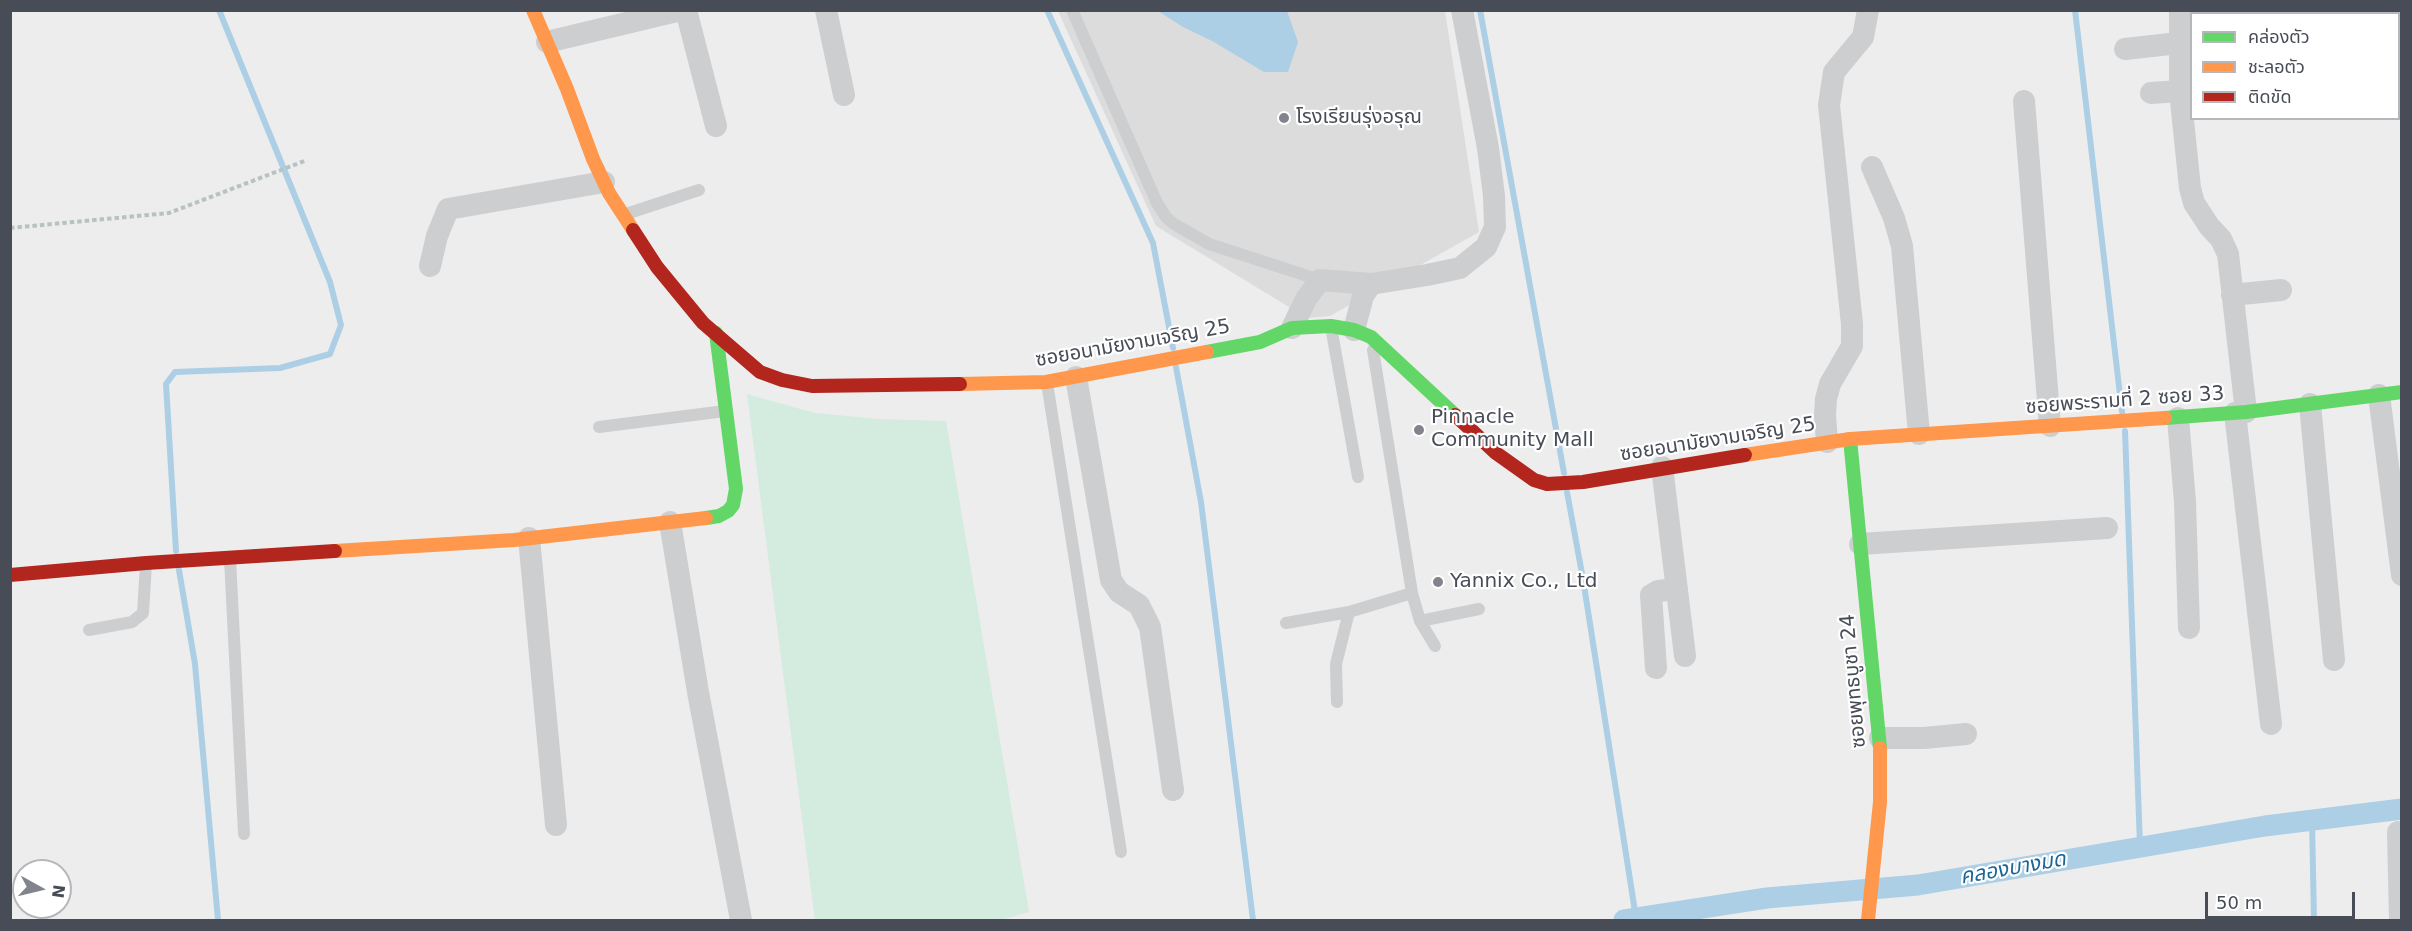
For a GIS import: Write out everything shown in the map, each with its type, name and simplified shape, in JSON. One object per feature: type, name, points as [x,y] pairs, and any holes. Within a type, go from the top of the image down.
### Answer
[{"type":"street","name":"ซอยอนามัยงามเจริญ 25","points":[[533,10],[604,182],[657,267],[703,323],[760,372],[782,380],[812,386],[901,387],[1046,381],[1076,378],[1260,342],[1292,328],[1331,326],[1363,333],[1496,453],[1534,480],[1547,483],[1583,482],[1662,467],[1850,439]]},
{"type":"street","points":[[547,42],[684,10],[716,126]]},
{"type":"street","points":[[826,10],[844,95]]},
{"type":"street","points":[[1292,328],[1306,299],[1320,280],[1371,284],[1460,268],[1486,247],[1495,227],[1488,148],[1462,10]]},
{"type":"street","points":[[1819,443],[1826,399],[1835,374],[1852,346],[1852,324],[1829,105],[1834,72],[1863,37],[1868,10]]},
{"type":"street","points":[[2180,10],[2180,91],[2190,188],[2194,203],[2209,226],[2221,239],[2228,254],[2271,724]]},
{"type":"street","points":[[2125,49],[2179,43]]},
{"type":"street","points":[[2151,93],[2180,91]]},
{"type":"street","points":[[2024,101],[2050,426]]},
{"type":"street","points":[[1872,167],[1894,218],[1902,246],[1919,434]]},
{"type":"street","points":[[430,266],[436,236],[448,210],[604,182]]},
{"type":"street","points":[[1363,333],[1358,310],[1371,284]]},
{"type":"street","points":[[2232,296],[2281,290]]},
{"type":"street","points":[[10,575],[146,563],[529,538],[719,516],[733,505],[736,473],[716,333]]},
{"type":"street","points":[[1076,378],[1111,580],[1119,592],[1139,605],[1150,627],[1173,790]]},
{"type":"street","name":"ซอยพระรามที่ 2 ซอย 33","points":[[1850,439],[2241,413],[2402,392]]},
{"type":"street","points":[[2379,395],[2402,574]]},
{"type":"street","points":[[2310,404],[2334,660]]},
{"type":"street","points":[[2178,418],[2185,502],[2189,628]]},
{"type":"street","name":"ซอยพุทธบูชา 24","points":[[1850,439],[1881,738],[1880,802],[1868,921]]},
{"type":"street","points":[[1662,467],[1685,656]]},
{"type":"street","points":[[670,522],[698,692],[741,921]]},
{"type":"street","points":[[1860,544],[2107,528]]},
{"type":"street","points":[[529,538],[556,825]]},
{"type":"street","points":[[1656,668],[1651,595],[1658,591],[1677,589]]},
{"type":"street","points":[[1881,738],[1924,738],[1966,734]]},
{"type":"street","points":[[2398,832],[2400,921]]},
{"type":"lane","points":[[1072,10],[1157,204],[1166,217],[1209,244],[1320,280]]},
{"type":"lane","points":[[624,215],[699,190]]},
{"type":"lane","points":[[1331,326],[1359,477]]},
{"type":"lane","points":[[1363,333],[1412,593],[1420,621],[1435,646]]},
{"type":"lane","points":[[1046,381],[1121,852]]},
{"type":"lane","points":[[599,427],[727,411]]},
{"type":"lane","points":[[230,558],[244,834]]},
{"type":"lane","points":[[89,630],[132,622],[143,613],[146,563]]},
{"type":"lane","points":[[1286,623],[1349,612],[1412,593]]},
{"type":"lane","points":[[1420,621],[1479,609]]},
{"type":"lane","points":[[1337,702],[1336,664],[1349,612]]},
{"type":"path","points":[[10,228],[169,213],[307,160]]},
{"type":"shaded area","name":"โรงเรียนรุ่งอรุณ","points":[[1058,11],[1445,11],[1479,232],[1330,316],[1307,318],[1156,226]]},
{"type":"green space","points":[[747,394],[815,413],[879,419],[946,421],[1029,912],[1001,920],[815,920]]},
{"type":"water","points":[[1158,11],[1287,11],[1298,42],[1288,72],[1264,72]]},
{"type":"waterway","points":[[176,551],[166,384],[175,372],[280,368],[330,354],[341,325],[330,282],[219,10]]},
{"type":"waterway","points":[[1047,10],[1153,243],[1173,348]]},
{"type":"waterway","points":[[1480,10],[1564,473]]},
{"type":"waterway","points":[[2075,10],[2122,412]]},
{"type":"waterway","points":[[1176,367],[1201,502],[1253,920]]},
{"type":"waterway","points":[[2125,431],[2140,846]]},
{"type":"waterway","points":[[1567,492],[1583,579],[1636,918]]},
{"type":"waterway","points":[[179,570],[195,664],[218,920]]},
{"type":"waterway","name":"คลองบางมด","points":[[1624,920],[1767,898],[1918,885],[2265,826],[2402,809]]},
{"type":"waterway","points":[[2312,820],[2314,920]]},
{"type":"waterway","name":"คลองบางมด","points":[[1665,912],[1665,920]]},
{"type":"traffic: fast","points":[[1207,352],[1260,342],[1292,328],[1331,326],[1354,330],[1371,337],[1455,415]]},
{"type":"traffic: fast","points":[[706,518],[719,516],[728,511],[733,505],[736,489],[716,333]]},
{"type":"traffic: fast","points":[[2165,418],[2246,412],[2402,392]]},
{"type":"traffic: fast","points":[[1850,439],[1880,748]]},
{"type":"traffic: slow","points":[[533,10],[567,89],[593,159],[609,193],[633,230]]},
{"type":"traffic: slow","points":[[960,384],[1046,382],[1207,352]]},
{"type":"traffic: slow","points":[[1745,455],[1850,439],[2165,418]]},
{"type":"traffic: slow","points":[[335,551],[514,540],[706,518]]},
{"type":"traffic: slow","points":[[1868,920],[1880,802],[1880,748]]},
{"type":"traffic: jam","points":[[633,230],[657,267],[703,323],[760,372],[782,380],[812,386],[960,384]]},
{"type":"traffic: jam","points":[[1455,415],[1496,453],[1534,480],[1547,484],[1583,482],[1745,455]]},
{"type":"traffic: jam","points":[[10,575],[146,563],[335,551]]},
{"type":"place","name":"โรงเรียนรุ่งอรุณ","points":[[1284,118]]},
{"type":"place","name":"Pinnacle Community Mall","points":[[1419,430]]},
{"type":"place","name":"Yannix Co., Ltd","points":[[1438,582]]}]
